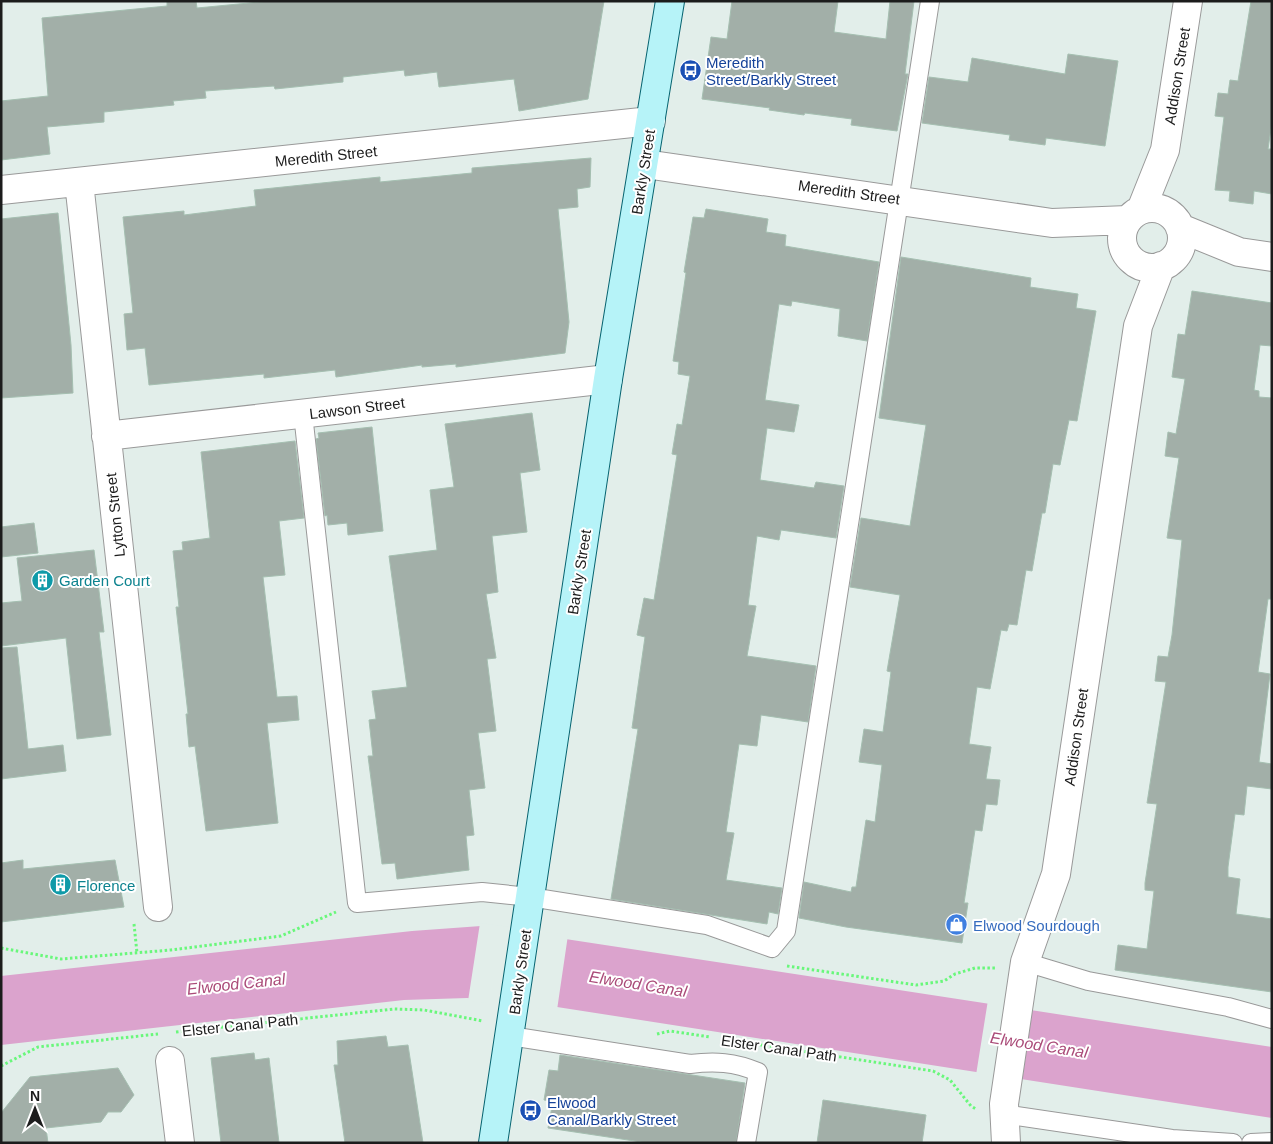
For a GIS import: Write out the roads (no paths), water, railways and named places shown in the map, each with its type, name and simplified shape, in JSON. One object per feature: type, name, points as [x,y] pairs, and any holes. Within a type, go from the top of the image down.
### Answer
[{"type":"main road","name":"Barkly Street","points":[[493,1143],[608,379],[645,164],[670,1]]},
{"type":"street","name":"Addison Street","points":[[1134,215],[1165,150],[1188,1]]},
{"type":"street","name":"Meredith Street","points":[[1,190],[651,121]]},
{"type":"street","name":"Addison Street","points":[[1165,150],[1175,221]]},
{"type":"street","name":"Meredith Street","points":[[645,164],[1052,222],[1134,215]]},
{"type":"street","name":"Lytton Street","points":[[79,182],[158,907]]},
{"type":"street","points":[[1238,252],[1175,221],[1157,209],[1134,215],[1122,235],[1127,254],[1144,266],[1238,252],[1272,257]]},
{"type":"street","points":[[1168,262],[1181,244],[1175,221]]},
{"type":"street","name":"Meredith Street","points":[[1052,222],[1127,254]]},
{"type":"street","name":"Addison Street","points":[[1127,254],[1138,326]]},
{"type":"street","name":"Addison Street","points":[[1006,1143],[1003,1114],[1006,1083],[1023,974],[1056,874],[1138,326],[1168,262]]},
{"type":"street","name":"Lawson Street","points":[[106,436],[608,379]]},
{"type":"street","points":[[170,1061],[180,1143]]},
{"type":"lane","points":[[303,414],[357,903],[482,892],[529,908],[707,925],[772,948],[786,931],[930,1]]},
{"type":"lane","points":[[1023,974],[1088,982],[1228,1007],[1272,1019]]},
{"type":"lane","points":[[512,1024],[690,1064],[714,1061],[737,1064],[758,1072],[746,1143]]},
{"type":"lane","points":[[1003,1114],[1172,1139],[1233,1143]]},
{"type":"lane","points":[[1250,1143],[1272,1142]]},
{"type":"water","name":"Elwood Canal","points":[[481,926],[1272,1047],[1272,1118],[557,1007],[467,998],[404,1000],[1,1045],[1,976],[412,931]]},
{"type":"place","name":"Meredith Street/Barkly Street","points":[[690,71]]},
{"type":"place","name":"Garden Court","points":[[43,580]]},
{"type":"place","name":"Florence","points":[[61,885]]},
{"type":"place","name":"Elwood Sourdough","points":[[957,925]]},
{"type":"place","name":"Elwood Canal/Barkly Street","points":[[531,1111]]}]
